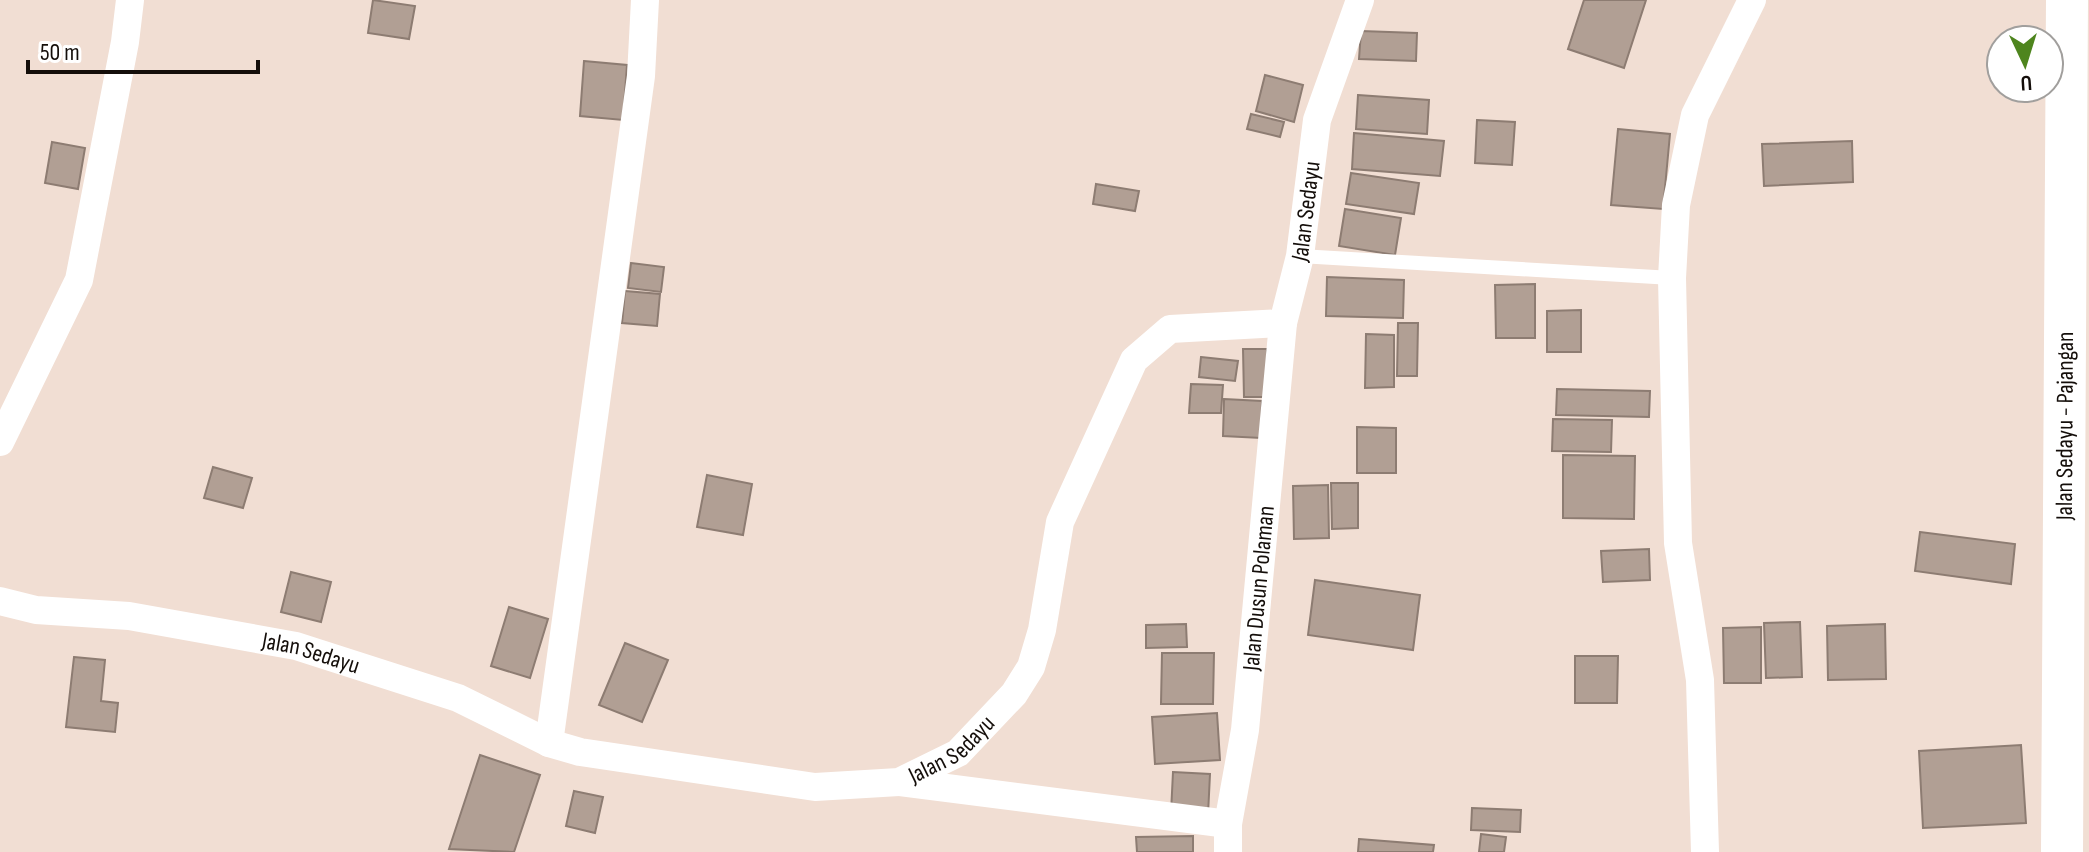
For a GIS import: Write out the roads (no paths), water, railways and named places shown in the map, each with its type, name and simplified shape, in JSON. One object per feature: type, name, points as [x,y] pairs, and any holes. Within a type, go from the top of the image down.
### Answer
[{"type":"main road","name":"Jalan Sedayu - Pajangan","points":[[2062,852],[2067,0]]},
{"type":"street","points":[[0,442],[79,280],[125,42],[130,0]]},
{"type":"street","points":[[549,743],[639,92],[645,0]]},
{"type":"street","name":"Jalan Sedayu","points":[[0,601],[36,610],[129,616],[296,646],[458,698],[549,743],[580,752],[815,787],[899,782],[958,753],[1014,694],[1031,667],[1042,630],[1060,522],[1134,360],[1170,329],[1283,323],[1300,256],[1317,120],[1360,0]]},
{"type":"street","points":[[1705,852],[1700,680],[1678,543],[1672,429],[1672,278],[1676,205],[1695,115],[1752,0]]},
{"type":"street","name":"Jalan Dusun Polaman","points":[[1228,838],[1245,730],[1283,323]]},
{"type":"street","points":[[899,782],[1228,838]]},
{"type":"lane","points":[[1300,256],[1672,278]]}]
